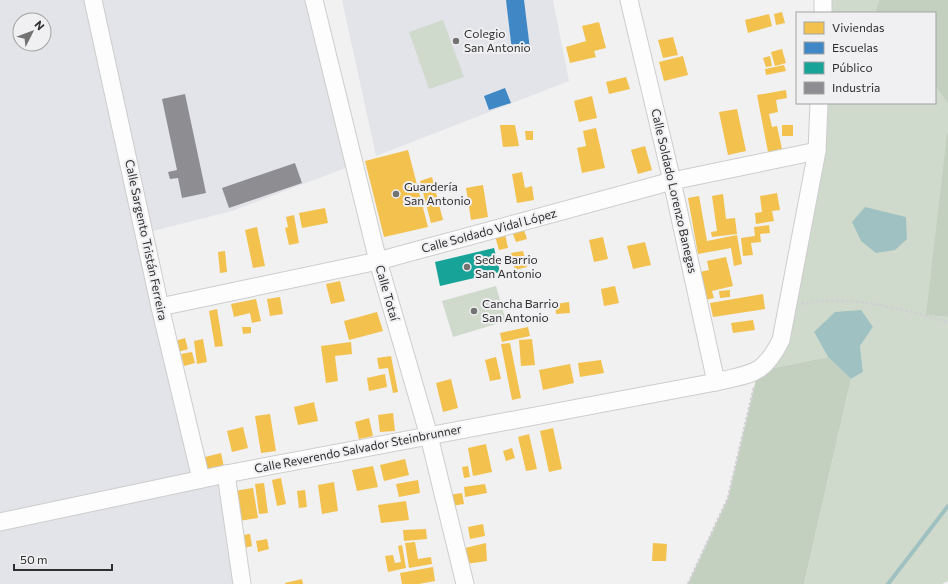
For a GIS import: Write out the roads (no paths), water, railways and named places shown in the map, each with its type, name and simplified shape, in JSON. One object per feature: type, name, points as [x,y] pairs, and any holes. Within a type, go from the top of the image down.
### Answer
[{"type":"street","name":"Calle Sargento Tristán Ferreira","points":[[93,0],[160,307],[201,479]]},
{"type":"street","name":"Calle Totaí","points":[[314,0],[378,261],[429,436],[465,584]]},
{"type":"street","name":"Calle Soldado Lorenzo Banegas","points":[[629,0],[672,181],[716,382]]},
{"type":"street","points":[[823,0],[823,12]]},
{"type":"street","points":[[817,151],[819,104]]},
{"type":"street","name":"Calle Soldado Vidal López","points":[[160,307],[378,261],[672,181],[817,151]]},
{"type":"street","name":"Calle Reverendo Salvador Steinbrunner","points":[[0,522],[226,474],[716,382],[758,371],[772,359],[781,340],[817,151]]},
{"type":"street","points":[[226,474],[242,584]]},
{"type":"water","points":[[865,207],[906,217],[907,239],[895,250],[876,253],[861,241],[852,222]]},
{"type":"water","points":[[861,310],[873,327],[860,346],[863,372],[851,379],[828,357],[814,332],[835,312]]},
{"type":"waterway","points":[[888,584],[948,506]]},
{"type":"place","name":"Colegio San Antonio","points":[[456,41]]},
{"type":"place","name":"Guardería San Antonio","points":[[396,194]]},
{"type":"place","name":"Sede Barrio San Antonio","points":[[467,267]]},
{"type":"place","name":"Cancha Barrio San Antonio","points":[[474,311]]}]
